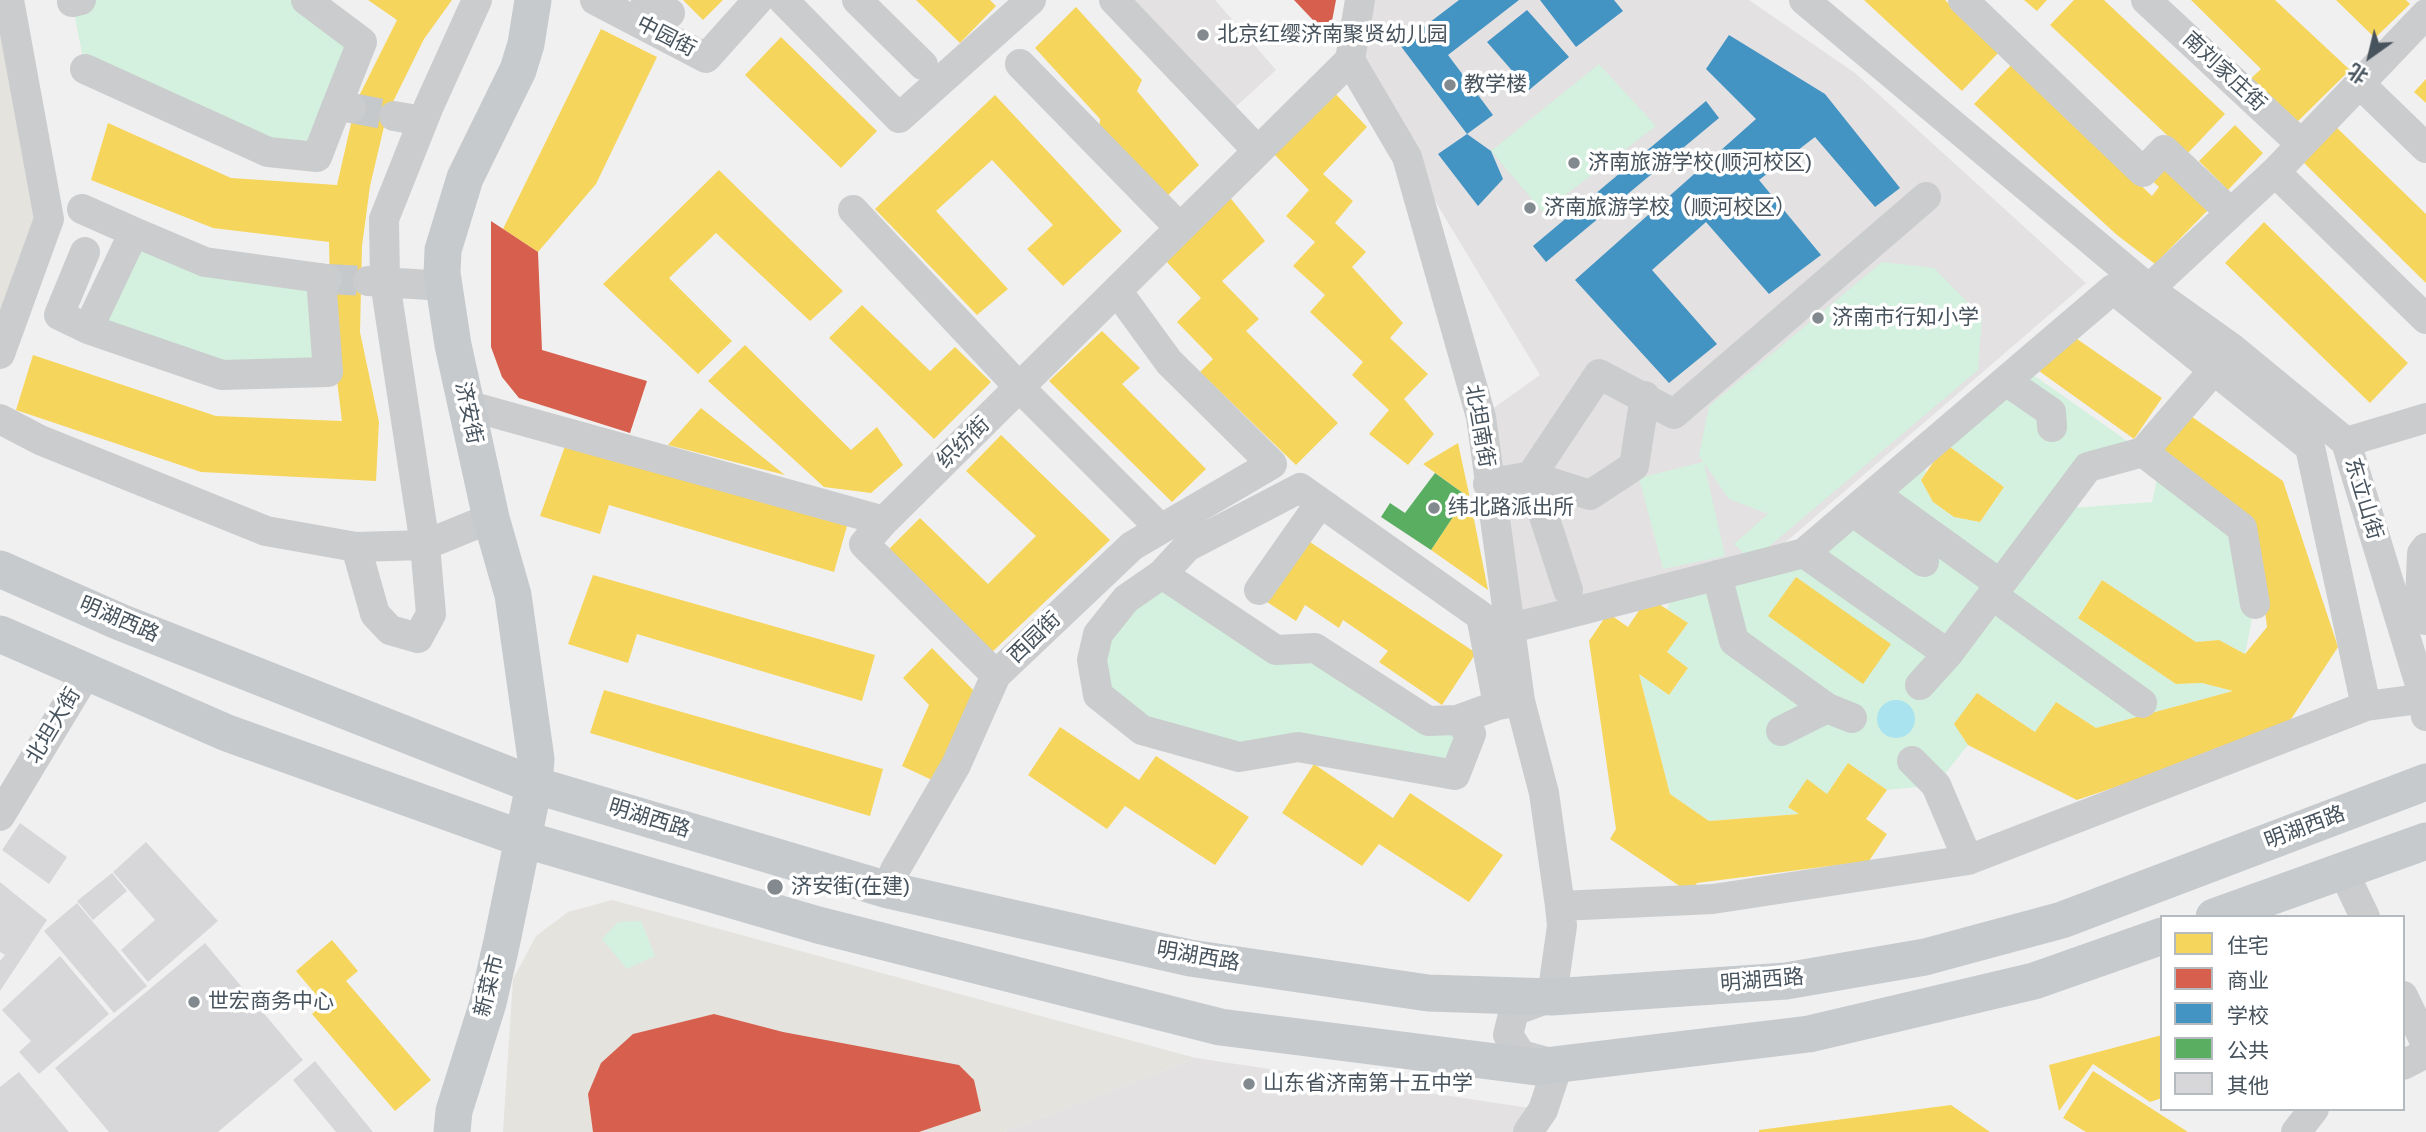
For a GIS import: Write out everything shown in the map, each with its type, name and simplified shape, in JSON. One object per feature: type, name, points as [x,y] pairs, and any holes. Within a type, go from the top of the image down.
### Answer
[{"type":"main road","name":"济安街","points":[[523,839],[534,785],[535,738],[513,595],[491,518],[466,405],[444,286],[443,250],[456,200],[518,70],[526,44],[533,0]]},
{"type":"main road","name":"明湖西路","points":[[0,569],[120,622],[534,785],[888,890],[1191,958],[1428,993],[1552,997],[1786,981],[1925,957],[2062,920],[2426,782]]},
{"type":"main road","points":[[0,634],[227,733],[523,839],[818,925],[1220,1027],[1536,1068],[1809,1034],[2034,981],[2160,937]]},
{"type":"main road","name":"新菜市","points":[[452,1132],[454,1111],[488,1003],[523,839]]},
{"type":"main road","points":[[2220,915],[2426,841]]},
{"type":"street","points":[[0,354],[49,219],[9,0]]},
{"type":"street","points":[[85,69],[268,152],[317,157],[344,106],[362,43],[306,0]]},
{"type":"street","points":[[356,547],[376,614],[390,630],[418,638],[431,614],[425,545],[375,282],[384,219],[423,121],[477,0]]},
{"type":"street","name":"中园街","points":[[595,0],[706,58],[758,0]]},
{"type":"street","points":[[783,0],[899,118],[1031,0]]},
{"type":"street","points":[[857,0],[923,65]]},
{"type":"street","points":[[1114,0],[1257,150]]},
{"type":"street","points":[[1350,60],[1360,0]]},
{"type":"street","name":"东立山街","points":[[1804,0],[2149,289],[2223,359],[2346,442],[2425,704]]},
{"type":"street","points":[[1963,0],[2143,172],[2164,150],[2231,213]]},
{"type":"street","name":"南刘家庄街","points":[[2146,0],[2301,144]]},
{"type":"street","points":[[2149,289],[2275,172],[2426,14]]},
{"type":"street","name":"织纺街","points":[[996,675],[864,544],[1103,302],[1118,292],[1179,227],[1350,60]]},
{"type":"street","name":"北坦南街","points":[[1350,60],[1407,157],[1482,417],[1488,484],[1508,629],[1508,703],[1544,793],[1560,906],[1562,926],[1552,997]]},
{"type":"street","points":[[1020,64],[1179,227]]},
{"type":"street","points":[[2361,85],[2426,148]]},
{"type":"street","points":[[394,116],[423,121]]},
{"type":"street","points":[[2275,172],[2426,319]]},
{"type":"street","points":[[1531,476],[1599,374],[1645,396],[1674,414],[1926,197]]},
{"type":"street","points":[[82,209],[205,262],[324,279],[328,372],[222,375],[88,329],[59,315],[85,252]]},
{"type":"street","points":[[853,210],[1020,388],[1161,529]]},
{"type":"street","points":[[88,329],[134,232]]},
{"type":"street","points":[[375,282],[444,286]]},
{"type":"street","points":[[1508,629],[1804,553],[2113,289],[2223,359],[2310,447],[2366,706]]},
{"type":"street","name":"西园街","points":[[888,890],[895,870],[956,765],[996,675],[1132,546],[1272,464],[1169,362],[1118,292]]},
{"type":"street","points":[[1920,685],[1948,654],[2088,467],[2143,452],[2223,359]]},
{"type":"street","points":[[2006,381],[2051,412],[2052,427]]},
{"type":"street","points":[[1488,484],[1531,476],[1590,495],[1634,466],[1645,396]]},
{"type":"street","points":[[466,405],[884,521]]},
{"type":"street","points":[[2346,442],[2426,418]]},
{"type":"street","points":[[0,419],[40,440],[266,531],[356,547],[425,545],[491,518]]},
{"type":"street","points":[[2143,452],[2242,528],[2255,604]]},
{"type":"street","points":[[1531,476],[1568,590]]},
{"type":"street","points":[[1161,574],[1276,650],[1315,648],[1428,721],[1457,720],[1471,734],[1455,775],[1298,747],[1239,757],[1142,730],[1098,695],[1093,660],[1098,634],[1126,600],[1161,574],[1187,547],[1300,488],[1481,616],[1508,703],[1457,720],[1421,738],[1380,708]]},
{"type":"street","points":[[1259,590],[1320,503]]},
{"type":"street","points":[[1864,503],[1924,562]]},
{"type":"street","points":[[1864,503],[1996,589],[2142,703]]},
{"type":"street","points":[[2426,548],[2422,553],[2420,600],[2426,620]]},
{"type":"street","points":[[1804,553],[1948,654]]},
{"type":"street","points":[[1707,578],[1715,647]]},
{"type":"street","points":[[1707,578],[1734,641],[1840,713],[1782,731]]},
{"type":"street","name":"北坦大街","points":[[0,816],[87,672]]},
{"type":"street","points":[[1560,906],[1713,899],[1968,860],[2366,706],[2425,704]]},
{"type":"street","points":[[1912,761],[1936,786],[1968,860]]},
{"type":"street","points":[[2343,871],[2364,915]]},
{"type":"street","points":[[1528,1132],[1543,1110],[1558,1065],[1521,1055],[1508,1035],[1514,1011],[1552,997]]},
{"type":"street","points":[[2405,1000],[2426,1044]]},
{"type":"street","points":[[2405,1064],[2426,1053]]},
{"type":"street","points":[[2296,1132],[2312,1111]]},
{"type":"shaded area","points":[[0,0],[49,219],[0,354]]},
{"type":"shaded area","name":"北京红缨济南聚贤幼儿园","points":[[1127,0],[1215,0],[1276,70],[1231,111]]},
{"type":"shaded area","name":"济南市行知小学","points":[[1360,0],[1749,0],[1855,73],[2086,283],[1780,547],[1508,629],[1481,417],[1540,375],[1350,60]]},
{"type":"shaded area","points":[[612,900],[1196,1058],[1004,1132],[503,1132],[513,979],[536,936],[568,912]]},
{"type":"shaded area","name":"山东省济南第十五中学","points":[[1196,1058],[1543,1110],[1524,1132],[1004,1132]]},
{"type":"green space","points":[[306,0],[362,42],[317,157],[85,69],[72,2]]},
{"type":"green space","points":[[1599,64],[1656,126],[1543,212],[1491,151]]},
{"type":"green space","points":[[134,232],[309,278],[328,372],[222,375],[88,329]]},
{"type":"green space","points":[[1882,262],[1934,268],[1982,317],[1978,370],[1752,561],[1734,544],[1768,514],[1729,499],[1704,463],[1725,556],[1663,569],[1639,478],[1703,462],[1699,455],[1709,406]]},
{"type":"green space","points":[[2022,367],[2143,452],[2088,467],[2058,509],[2152,502],[2160,465],[2242,528],[2255,604],[2245,654],[2219,640],[2196,642],[2102,580],[2078,617],[2176,684],[2202,683],[2233,691],[2096,728],[2056,702],[2035,732],[1977,693],[1968,745],[1936,785],[1887,790],[1848,763],[1827,794],[1788,807],[1799,814],[1709,821],[1670,794],[1639,674],[1669,695],[1688,668],[1667,652],[1688,623],[1667,609],[1676,586],[1804,553],[1921,455],[1926,472],[1921,480],[1933,502],[1954,517],[1980,522],[2004,487],[1946,444]]},
{"type":"green space","points":[[1162,574],[1276,650],[1315,648],[1457,720],[1455,775],[1385,762],[1239,757],[1098,695],[1098,634]]},
{"type":"green space","points":[[641,921],[655,956],[627,969],[602,939],[618,922]]},
{"type":"water","points":[[1896,700],[1909,706],[1915,719],[1909,732],[1896,738],[1883,732],[1877,719],[1883,706]]},
{"type":"building: 住宅","points":[[368,0],[452,0],[424,39],[387,114],[370,186],[362,246],[360,332],[379,422],[376,481],[201,472],[16,410],[33,355],[216,416],[342,421],[331,332],[329,242],[213,228],[91,180],[108,123],[231,178],[337,185],[356,102],[397,20]]},
{"type":"building: 住宅","points":[[683,0],[723,0],[703,20]]},
{"type":"building: 住宅","points":[[916,0],[990,0],[996,6],[960,43]]},
{"type":"building: 住宅","points":[[1864,0],[1945,0],[2000,51],[1962,91]]},
{"type":"building: 住宅","points":[[2024,0],[2047,0],[2037,11]]},
{"type":"building: 住宅","points":[[2074,0],[2104,0],[2225,114],[2187,154],[2050,25]]},
{"type":"building: 住宅","points":[[2191,0],[2275,0],[2350,70],[2291,128],[2246,83],[2261,69]]},
{"type":"building: 住宅","points":[[2336,0],[2406,0],[2410,4],[2375,38]]},
{"type":"building: 住宅","points":[[1076,7],[1142,80],[1137,91],[1199,165],[1162,201],[1099,135],[1100,119],[1035,48]]},
{"type":"building: 住宅","points":[[601,29],[657,57],[596,184],[538,252],[503,229]]},
{"type":"building: 住宅","points":[[781,37],[877,131],[841,168],[745,75]]},
{"type":"building: 住宅","points":[[2013,63],[2152,196],[2159,187],[2148,177],[2164,158],[2212,206],[2155,264],[2117,235],[1974,104]]},
{"type":"building: 住宅","points":[[2426,79],[2426,103],[2414,92]]},
{"type":"building: 住宅","points":[[1330,88],[1367,127],[1323,174],[1353,201],[1335,223],[1366,252],[1352,267],[1403,323],[1390,338],[1428,374],[1404,399],[1434,434],[1408,465],[1369,434],[1389,410],[1352,375],[1363,362],[1310,312],[1325,295],[1293,266],[1315,242],[1286,216],[1309,190],[1271,151]]},
{"type":"building: 住宅","points":[[995,95],[1122,231],[1063,286],[1027,249],[1053,225],[992,160],[936,211],[1008,289],[977,315],[875,209]]},
{"type":"building: 住宅","points":[[2235,125],[2263,153],[2228,190],[2199,161]]},
{"type":"building: 住宅","points":[[2334,125],[2426,214],[2426,283],[2300,159]]},
{"type":"building: 住宅","points":[[719,170],[843,291],[810,321],[716,233],[669,278],[732,341],[698,374],[603,284]]},
{"type":"building: 住宅","points":[[1228,195],[1265,241],[1222,281],[1259,319],[1246,331],[1338,423],[1296,465],[1200,372],[1213,359],[1177,322],[1201,298],[1163,258]]},
{"type":"building: 住宅","points":[[2264,222],[2408,363],[2370,403],[2225,263]]},
{"type":"building: 住宅","points":[[862,305],[930,371],[955,347],[991,382],[934,439],[829,338]]},
{"type":"building: 住宅","points":[[1102,331],[1140,368],[1122,384],[1206,469],[1172,502],[1049,381]]},
{"type":"building: 住宅","points":[[2067,332],[2162,398],[2134,439],[2039,371]]},
{"type":"building: 住宅","points":[[745,345],[851,450],[877,427],[903,465],[871,493],[824,487],[708,381]]},
{"type":"building: 住宅","points":[[701,408],[785,475],[668,445]]},
{"type":"building: 住宅","points":[[2188,414],[2283,481],[2338,647],[2284,730],[2077,800],[1968,745],[1954,724],[1977,693],[2035,732],[2056,702],[2096,728],[2233,691],[2202,683],[2176,684],[2078,618],[2102,580],[2196,642],[2219,640],[2245,654],[2267,627],[2254,521],[2159,453]]},
{"type":"building: 住宅","points":[[1001,435],[1110,540],[989,655],[883,555],[920,518],[988,584],[1036,536],[966,471]]},
{"type":"building: 住宅","points":[[1458,443],[1488,590],[1431,550],[1467,496],[1423,464]]},
{"type":"building: 住宅","points":[[1946,444],[2004,487],[1980,522],[1954,517],[1933,502],[1921,480]]},
{"type":"building: 住宅","points":[[565,446],[847,526],[834,572],[609,505],[600,534],[540,516]]},
{"type":"building: 住宅","points":[[1304,538],[1476,653],[1442,705],[1379,662],[1388,651],[1343,620],[1339,628],[1305,605],[1296,621],[1264,600]]},
{"type":"building: 住宅","points":[[593,575],[875,655],[862,701],[637,634],[628,663],[568,644]]},
{"type":"building: 住宅","points":[[1796,577],[1891,644],[1863,684],[1768,616]]},
{"type":"building: 住宅","points":[[1648,597],[1688,623],[1667,652],[1688,668],[1669,695],[1639,674],[1670,794],[1709,821],[1799,814],[1788,807],[1807,779],[1827,794],[1848,763],[1887,790],[1866,819],[1887,834],[1869,861],[1697,883],[1690,893],[1610,839],[1616,829],[1589,641],[1608,613],[1628,627]]},
{"type":"building: 住宅","points":[[932,648],[978,695],[932,780],[902,766],[929,705],[903,678]]},
{"type":"building: 住宅","points":[[604,690],[883,769],[870,816],[590,733]]},
{"type":"building: 住宅","points":[[1060,727],[1139,780],[1156,756],[1249,817],[1215,865],[1125,806],[1107,829],[1028,775]]},
{"type":"building: 住宅","points":[[1314,764],[1393,818],[1410,793],[1503,855],[1469,902],[1379,844],[1362,866],[1282,813]]},
{"type":"building: 住宅","points":[[332,940],[358,971],[346,981],[431,1080],[395,1111],[312,1014],[324,1004],[296,971]]},
{"type":"building: 住宅","points":[[2160,1036],[2160,1099],[2150,1102],[2093,1064],[2059,1111],[2049,1065]]},
{"type":"building: 住宅","points":[[2093,1071],[2188,1132],[2086,1132],[2063,1118]]},
{"type":"building: 住宅","points":[[1951,1105],[1990,1132],[1759,1132],[1759,1130]]},
{"type":"building: 商业","points":[[1294,0],[1336,0],[1329,37]]},
{"type":"building: 商业","points":[[491,221],[538,252],[542,350],[647,381],[630,433],[519,398],[502,377],[491,347]]},
{"type":"building: 商业","points":[[714,1014],[783,1032],[959,1065],[974,1080],[981,1111],[919,1132],[593,1132],[588,1094],[601,1063],[633,1034]]},
{"type":"building: 学校","name":"教学楼","points":[[1459,0],[1519,0],[1448,55],[1493,115],[1467,134],[1400,45]]},
{"type":"building: 学校","name":"教学楼","points":[[1540,0],[1614,0],[1623,11],[1576,47]]},
{"type":"building: 学校","points":[[1527,10],[1569,57],[1529,90],[1487,42]]},
{"type":"building: 学校","points":[[1729,35],[1825,94],[1900,188],[1875,207],[1815,137],[1759,180],[1821,255],[1769,294],[1706,222],[1652,270],[1717,344],[1669,383],[1575,280],[1756,119],[1706,69]]},
{"type":"building: 学校","points":[[1706,101],[1719,118],[1546,262],[1533,246]]},
{"type":"building: 学校","points":[[1467,134],[1491,151],[1503,179],[1478,206],[1438,154]]},
{"type":"building: 公共","name":"纬北路派出所","points":[[1435,473],[1467,496],[1431,550],[1381,517],[1390,503],[1405,513]]},
{"type":"building: 其他","points":[[20,823],[67,857],[49,884],[2,850]]},
{"type":"building: 其他","points":[[146,842],[218,921],[148,982],[121,950],[155,920],[113,872]]},
{"type":"building: 其他","points":[[112,873],[127,891],[93,920],[77,901]]},
{"type":"building: 其他","points":[[0,882],[47,920],[0,991],[0,961],[5,955],[0,952]]},
{"type":"building: 其他","points":[[77,903],[147,986],[114,1013],[44,931]]},
{"type":"building: 其他","name":"世宏商务中心","points":[[205,943],[303,1060],[218,1132],[109,1132],[55,1068]]},
{"type":"building: 其他","points":[[60,956],[109,1014],[39,1074],[19,1052],[31,1041],[2,1010]]},
{"type":"building: 其他","points":[[315,1061],[373,1132],[336,1132],[293,1080]]},
{"type":"building: 其他","points":[[19,1072],[69,1132],[0,1132],[0,1087]]},
{"type":"tunnel","points":[[351,108],[394,116]]},
{"type":"tunnel","points":[[327,279],[365,281]]},
{"type":"place","name":"北京红缨济南聚贤幼儿园","points":[[1203,35]]},
{"type":"place","name":"教学楼","points":[[1450,85]]},
{"type":"place","name":"济南旅游学校(顺河校区)","points":[[1574,163]]},
{"type":"place","name":"济南旅游学校（顺河校区）","points":[[1530,208]]},
{"type":"place","name":"济南市行知小学","points":[[1818,318]]},
{"type":"place","name":"纬北路派出所","points":[[1434,508]]},
{"type":"place","name":"济安街(在建)","points":[[775,887]]},
{"type":"place","name":"世宏商务中心","points":[[194,1002]]},
{"type":"place","name":"山东省济南第十五中学","points":[[1249,1084]]}]
